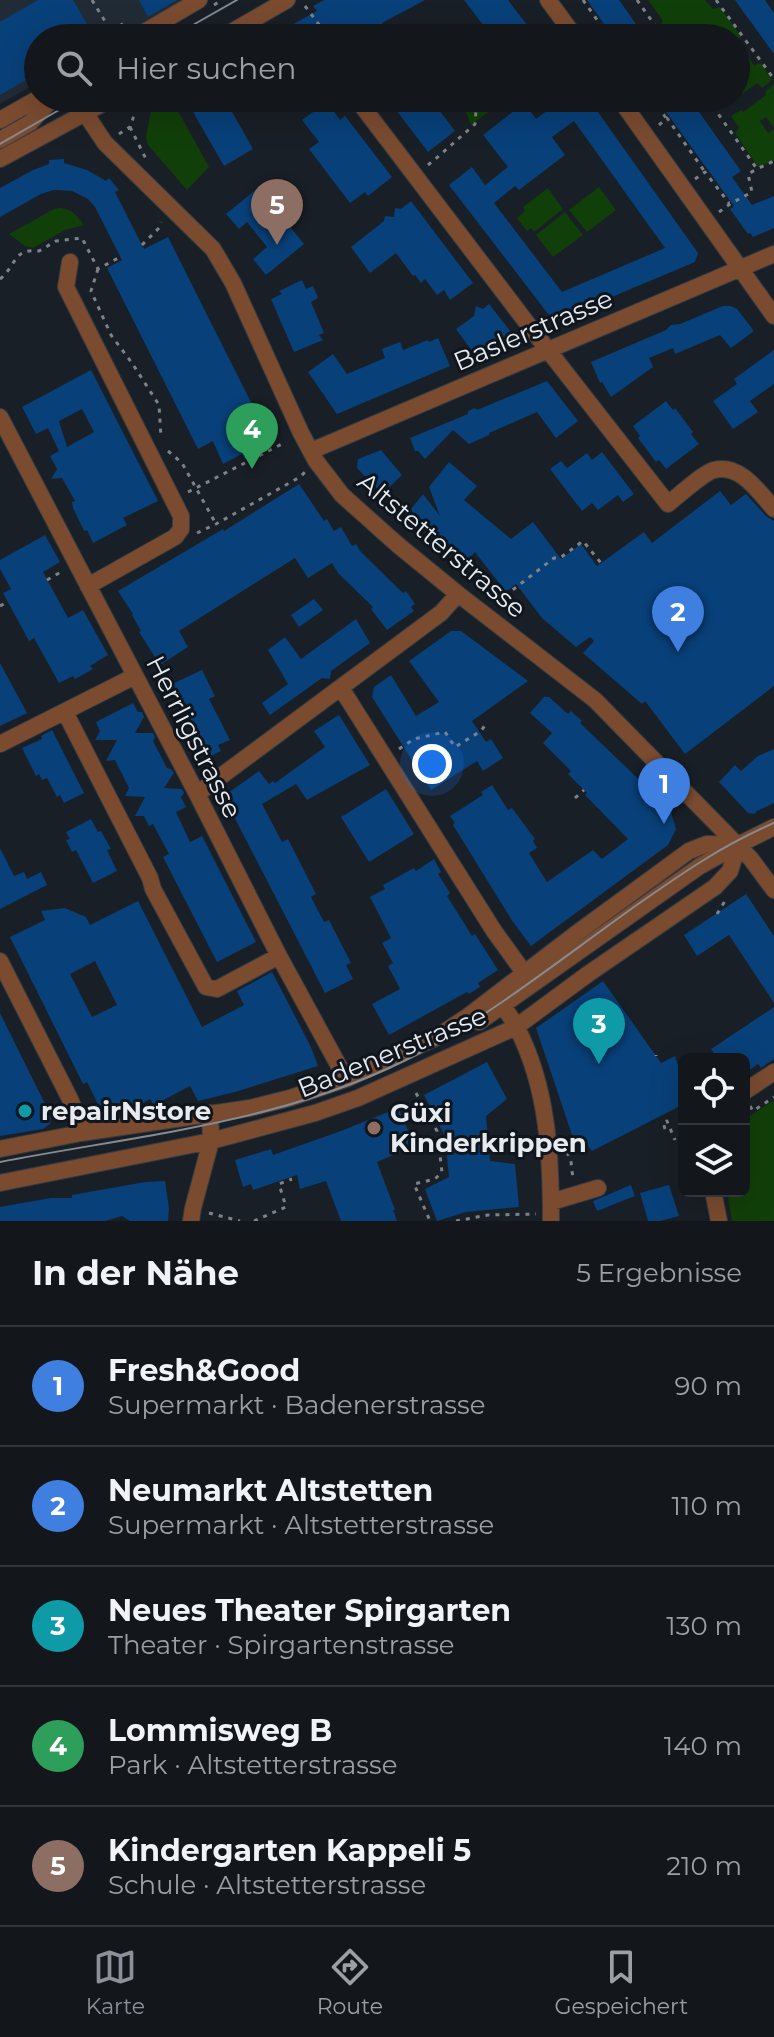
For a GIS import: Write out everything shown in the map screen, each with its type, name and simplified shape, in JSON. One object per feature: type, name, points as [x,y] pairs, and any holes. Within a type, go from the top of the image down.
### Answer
[{"type":"street","points":[[158,24],[199,0]]},
{"type":"street","points":[[245,24],[287,0]]},
{"type":"street","points":[[548,0],[566,24]]},
{"type":"street","points":[[0,120],[24,106]]},
{"type":"street","points":[[0,140],[30,123],[40,112]]},
{"type":"street","points":[[367,112],[668,504],[711,471],[725,469],[753,484],[774,509]]},
{"type":"street","points":[[629,112],[774,316]]},
{"type":"street","points":[[30,123],[84,113]]},
{"type":"street","points":[[0,159],[84,113]]},
{"type":"street","name":"Altstetterstrasse","points":[[84,113],[126,166],[213,249],[233,283],[311,451],[342,495],[458,594],[595,700],[738,845],[774,890]]},
{"type":"street","name":"Baslerstrasse","points":[[311,451],[774,254]]},
{"type":"street","points":[[70,262],[66,287],[181,516],[181,529],[175,537],[88,586]]},
{"type":"street","name":"Herrligstrasse","points":[[0,417],[279,956],[346,1079]]},
{"type":"street","points":[[197,794],[441,613],[458,594]]},
{"type":"street","points":[[0,744],[135,676]]},
{"type":"street","points":[[341,688],[494,931],[525,974],[516,1027]]},
{"type":"street","points":[[65,712],[153,889],[206,987],[217,989],[279,956]]},
{"type":"street","name":"Badenerstrasse","points":[[0,1149],[81,1133],[250,1108],[346,1079],[435,1038],[500,1001],[525,974],[689,851],[707,844],[738,845],[774,827]]},
{"type":"street","points":[[358,1098],[367,1083],[455,1037],[500,1001],[522,992],[700,866],[738,845]]},
{"type":"street","name":"Badenerstrasse","points":[[0,1183],[211,1141],[315,1113],[358,1098],[516,1027],[715,887],[730,871],[738,845]]},
{"type":"street","points":[[0,961],[70,1099],[81,1125],[81,1133]]},
{"type":"street","points":[[525,974],[549,972]]},
{"type":"street","points":[[500,1001],[516,1027],[538,1083],[545,1115],[551,1202],[544,1217]]},
{"type":"street","points":[[750,1094],[774,1072]]},
{"type":"street","points":[[197,1216],[211,1141],[210,1113]]},
{"type":"street","points":[[551,1202],[598,1188]]},
{"type":"street","points":[[714,1197],[719,1221]]},
{"type":"path","points":[[92,0],[107,24]]},
{"type":"path","points":[[583,0],[600,24]]},
{"type":"path","points":[[637,0],[654,24]]},
{"type":"path","points":[[716,0],[734,24]]},
{"type":"path","points":[[305,6],[318,24]]},
{"type":"path","points":[[585,18],[592,13]]},
{"type":"path","points":[[750,46],[774,79]]},
{"type":"path","points":[[134,112],[128,128],[146,158]]},
{"type":"path","points":[[425,167],[475,124],[476,112]]},
{"type":"path","points":[[662,112],[730,204]]},
{"type":"path","points":[[717,112],[757,169]]},
{"type":"path","points":[[657,126],[667,118]]},
{"type":"path","points":[[719,212],[752,192],[748,174],[774,161]]},
{"type":"path","points":[[695,179],[705,172]]},
{"type":"path","points":[[142,245],[161,222]]},
{"type":"path","points":[[0,279],[23,252],[39,251],[56,241],[82,238],[98,269]]},
{"type":"path","points":[[120,257],[98,269],[91,291],[111,335],[159,405],[161,440]]},
{"type":"path","points":[[174,499],[282,444]]},
{"type":"path","points":[[168,451],[182,463],[216,524]]},
{"type":"path","points":[[181,529],[198,533],[300,477]]},
{"type":"path","points":[[497,602],[554,558],[560,558],[583,541],[601,563]]},
{"type":"path","points":[[47,580],[67,569]]},
{"type":"path","points":[[0,606],[8,602]]},
{"type":"path","points":[[396,751],[414,739],[445,732],[455,747],[481,731],[486,724]]},
{"type":"path","points":[[575,798],[584,790]]},
{"type":"path","points":[[717,914],[725,901]]},
{"type":"path","points":[[416,1093],[437,1131],[440,1149],[442,1172],[435,1179],[414,1184],[430,1221]]},
{"type":"path","points":[[750,1105],[753,1111],[774,1097]]},
{"type":"path","points":[[665,1129],[663,1122],[667,1121],[675,1140]]},
{"type":"path","points":[[571,1162],[573,1179]]},
{"type":"path","points":[[254,1221],[286,1207],[279,1184],[292,1179]]},
{"type":"path","points":[[456,1221],[488,1215],[544,1217]]},
{"type":"path","points":[[197,1216],[240,1221]]},
{"type":"shaded area","points":[[0,0],[184,0],[140,24],[24,24],[24,90],[0,104]]},
{"type":"green space","points":[[648,0],[705,0],[713,9],[720,7],[732,24],[661,24],[663,21]]},
{"type":"green space","points":[[750,60],[754,65],[761,63],[771,78],[762,88],[757,83],[750,88]]},
{"type":"green space","points":[[774,84],[774,128],[766,117],[760,121],[768,133],[774,129],[774,160],[758,167],[735,133],[739,128],[731,116],[738,112],[750,112],[750,107],[766,95],[765,92]]},
{"type":"green space","points":[[151,112],[179,112],[209,167],[187,190],[148,145],[146,138]]},
{"type":"green space","points":[[466,112],[488,112],[471,125]]},
{"type":"green space","points":[[599,187],[616,210],[587,232],[569,210]]},
{"type":"green space","points":[[548,188],[563,209],[534,232],[531,228],[527,231],[517,218],[525,211],[523,207]]},
{"type":"green space","points":[[54,209],[71,211],[84,225],[65,230],[33,248],[9,234]]},
{"type":"green space","points":[[565,212],[583,235],[553,257],[536,235]]},
{"type":"green space","points":[[774,1100],[774,1221],[732,1221],[728,1197],[750,1197],[750,1116]]},
{"type":"building","points":[[38,0],[73,0],[87,24],[24,24],[24,81],[0,95],[0,22]]},
{"type":"building","points":[[139,0],[177,0],[148,17]]},
{"type":"building","points":[[324,0],[425,0],[383,24],[293,24],[317,11],[313,6]]},
{"type":"building","points":[[464,0],[508,0],[526,24],[482,24]]},
{"type":"building","points":[[587,0],[619,0],[636,24],[604,24]]},
{"type":"building","points":[[735,0],[765,0],[774,13],[774,54]]},
{"type":"building","points":[[193,112],[232,112],[253,149],[224,166]]},
{"type":"building","points":[[313,112],[334,112],[340,120],[345,116],[392,177],[368,196],[365,192],[350,203],[309,149],[319,142],[302,120]]},
{"type":"building","points":[[398,112],[441,112],[455,131],[428,152]]},
{"type":"building","points":[[512,112],[531,112],[536,119],[545,112],[598,112],[698,253],[695,262],[557,320],[552,319],[449,185],[472,167],[485,185],[508,167],[483,135]],"holes":[[[574,121],[665,248],[562,292],[494,203],[515,186],[519,190],[565,155],[552,137]]]},
{"type":"building","points":[[666,112],[699,112],[741,171],[732,177],[752,205],[774,196],[774,228],[753,237],[730,209],[734,206]]},
{"type":"building","points":[[64,159],[64,163],[87,170],[106,181],[109,178],[119,190],[115,192],[144,249],[168,237],[270,440],[255,448],[257,453],[245,459],[242,454],[223,464],[213,441],[198,449],[107,268],[122,260],[88,199],[72,191],[54,190],[0,217],[0,188],[49,164],[49,160]]},
{"type":"building","points":[[264,183],[295,216],[287,223],[304,244],[266,275],[253,259],[267,247],[247,222],[239,229],[226,214]]},
{"type":"building","points":[[411,201],[473,283],[450,300],[444,290],[437,295],[425,279],[421,283],[396,253],[370,273],[351,247],[384,221],[385,216],[394,217],[395,208],[401,209]]},
{"type":"building","points":[[302,280],[306,289],[313,286],[318,298],[311,302],[324,333],[319,335],[323,340],[294,352],[271,299],[282,294],[279,291]]},
{"type":"building","points":[[489,304],[511,332],[508,341],[475,355],[456,329],[474,316],[476,306],[483,309]]},
{"type":"building","points":[[723,306],[737,309],[754,331],[731,348],[720,335],[675,354],[673,348],[649,358],[653,367],[611,397],[600,383],[591,362],[666,330],[671,325]]},
{"type":"building","points":[[438,338],[450,366],[337,414],[308,372],[333,354],[347,374],[385,358],[382,349],[400,342],[403,350]]},
{"type":"building","points":[[774,350],[774,384],[750,401],[758,412],[733,429],[713,401],[737,384],[734,379]]},
{"type":"building","points":[[91,370],[158,501],[123,518],[127,525],[93,543],[73,508],[72,502],[75,501],[62,478],[51,479],[57,469],[50,456],[59,451],[48,428],[36,434],[22,407]],"holes":[[[82,409],[94,432],[67,447],[59,421]]]},
{"type":"building","points":[[547,381],[578,421],[556,438],[537,412],[469,444],[453,430],[425,459],[415,451],[410,438],[468,414],[475,408],[477,410]]},
{"type":"building","points":[[666,401],[673,410],[675,408],[699,444],[666,469],[659,460],[656,462],[633,426]]},
{"type":"building","points":[[381,450],[402,475],[382,494],[357,468],[358,459]]},
{"type":"building","points":[[602,452],[634,494],[623,502],[618,495],[598,510],[592,503],[582,511],[550,469],[561,461],[567,468],[587,453],[592,460]]},
{"type":"building","points":[[449,462],[477,486],[464,500],[511,539],[533,522],[561,559],[581,544],[597,566],[644,532],[652,543],[720,491],[731,505],[746,494],[774,521],[774,686],[685,754],[645,701],[642,704],[583,653],[594,641],[590,637],[576,647],[542,618],[516,584],[506,592],[475,552],[466,562],[408,513],[423,494],[440,516],[429,487]]},
{"type":"building","points":[[299,484],[334,531],[341,527],[352,546],[356,544],[403,593],[406,591],[415,604],[411,607],[414,611],[387,630],[371,609],[373,607],[338,573],[332,563],[308,578],[295,558],[179,631],[188,647],[160,665],[118,591]]},
{"type":"building","points":[[45,535],[60,562],[43,572],[68,618],[83,610],[108,655],[90,666],[93,669],[59,683],[34,638],[29,641],[3,593],[11,589],[0,569],[0,560]]},
{"type":"building","points":[[314,599],[323,610],[299,627],[291,615]]},
{"type":"building","points":[[356,619],[370,643],[331,671],[330,679],[322,678],[270,715],[262,703],[288,684],[268,650],[285,637],[301,659]]},
{"type":"building","points":[[451,631],[461,631],[528,681],[472,721],[486,742],[491,739],[503,758],[483,771],[477,761],[431,790],[372,697],[374,687],[391,675],[416,716],[439,702],[409,661]]},
{"type":"building","points":[[0,663],[27,713],[0,726]]},
{"type":"building","points":[[202,670],[215,696],[209,699],[230,740],[218,745],[221,751],[207,758],[170,687]]},
{"type":"building","points":[[544,697],[549,697],[568,714],[571,711],[582,721],[580,723],[671,812],[676,829],[668,845],[531,946],[513,922],[450,816],[483,795],[481,792],[492,785],[508,810],[512,808],[535,839],[537,848],[529,853],[547,882],[593,850],[602,859],[628,839],[585,795],[587,793],[568,774],[571,771],[543,743],[552,733],[530,713]]},
{"type":"building","points":[[133,703],[144,717],[135,733],[153,733],[153,741],[167,768],[174,773],[164,788],[182,789],[184,793],[181,797],[186,807],[176,812],[190,842],[202,836],[256,942],[217,962],[163,857],[169,854],[153,824],[149,826],[144,816],[135,816],[145,797],[125,796],[129,788],[115,760],[106,761],[117,740],[95,740],[100,731],[96,722]]},
{"type":"building","points":[[339,715],[370,765],[307,800],[296,784],[262,804],[282,842],[288,839],[316,894],[311,897],[324,922],[329,920],[351,963],[346,965],[353,979],[325,993],[226,801],[228,793],[259,771],[269,784],[275,783],[325,747],[314,731]]},
{"type":"building","points":[[52,730],[84,793],[64,803],[60,795],[57,797],[47,778],[42,780],[39,774],[36,776],[22,748],[42,739],[41,736]]},
{"type":"building","points":[[774,749],[774,803],[754,814],[748,813],[719,782],[735,765],[741,771],[758,756]]},
{"type":"building","points":[[386,789],[414,834],[369,862],[341,817]]},
{"type":"building","points":[[91,819],[111,849],[107,850],[117,871],[93,883],[76,850],[72,852],[66,840],[70,839],[66,832]]},
{"type":"building","points":[[0,848],[14,876],[24,872],[27,879],[41,872],[47,885],[0,909]]},
{"type":"building","points":[[434,859],[441,872],[438,874],[450,893],[447,896],[498,970],[478,983],[480,987],[469,994],[467,992],[389,1035],[372,1004],[400,989],[388,966],[393,963],[382,943],[391,938],[370,897],[385,889],[383,885],[414,868],[416,871]]},
{"type":"building","points":[[746,894],[774,936],[774,1003],[729,935],[697,956],[684,935]]},
{"type":"building","points":[[138,901],[202,1027],[244,1005],[237,991],[272,972],[318,1066],[198,1101],[190,1086],[154,1105],[150,1099],[129,1110],[126,1104],[104,1116],[87,1082],[83,1084],[10,937],[45,920],[41,911],[65,908],[86,917],[90,925]],"holes":[[[95,961],[117,1005],[92,1017],[70,974]]]},
{"type":"building","points":[[603,981],[661,1063],[675,1056],[678,1065],[678,1107],[592,1151],[582,1138],[574,1141],[536,1028]]},
{"type":"building","points":[[774,1007],[774,1059],[761,1068],[758,1064],[750,1070],[750,1053],[714,1053],[711,1049]]},
{"type":"building","points":[[0,1013],[51,1116],[50,1124],[43,1129],[0,1136]]},
{"type":"building","points":[[487,1062],[507,1099],[486,1116],[490,1161],[515,1164],[519,1207],[466,1212],[437,1221],[425,1189],[449,1177],[445,1136],[424,1095]]},
{"type":"building","points":[[398,1108],[415,1146],[377,1162],[397,1221],[341,1221],[326,1181],[300,1189],[297,1175],[253,1190],[251,1184],[243,1187],[235,1160],[271,1149],[273,1155]]},
{"type":"building","points":[[165,1181],[168,1221],[130,1221],[122,1216],[105,1221],[0,1221],[0,1207]]},
{"type":"building","points":[[631,1185],[635,1196],[597,1211],[593,1201]]},
{"type":"building","points":[[669,1185],[679,1216],[648,1221],[640,1193]]},
{"type":"tram line","points":[[195,24],[237,0]]},
{"type":"tram line","points":[[0,144],[56,112]]},
{"type":"tram line","points":[[0,1162],[271,1110],[375,1074],[425,1050],[479,1017],[685,872],[736,841],[774,823]]},
{"type":"place","name":"Kindergarten Kappeli 5","points":[[277,245]]},
{"type":"place","name":"Lommisweg B","points":[[252,469]]},
{"type":"place","name":"Neumarkt Altstetten","points":[[678,652]]},
{"type":"place","name":"Fresh&Good","points":[[664,824]]},
{"type":"place","name":"Neues Theater Spirgarten","points":[[599,1064]]},
{"type":"place","name":"repairNstore","points":[[25,1111]]},
{"type":"place","name":"Güxi Kinderkrippen","points":[[374,1128]]}]
